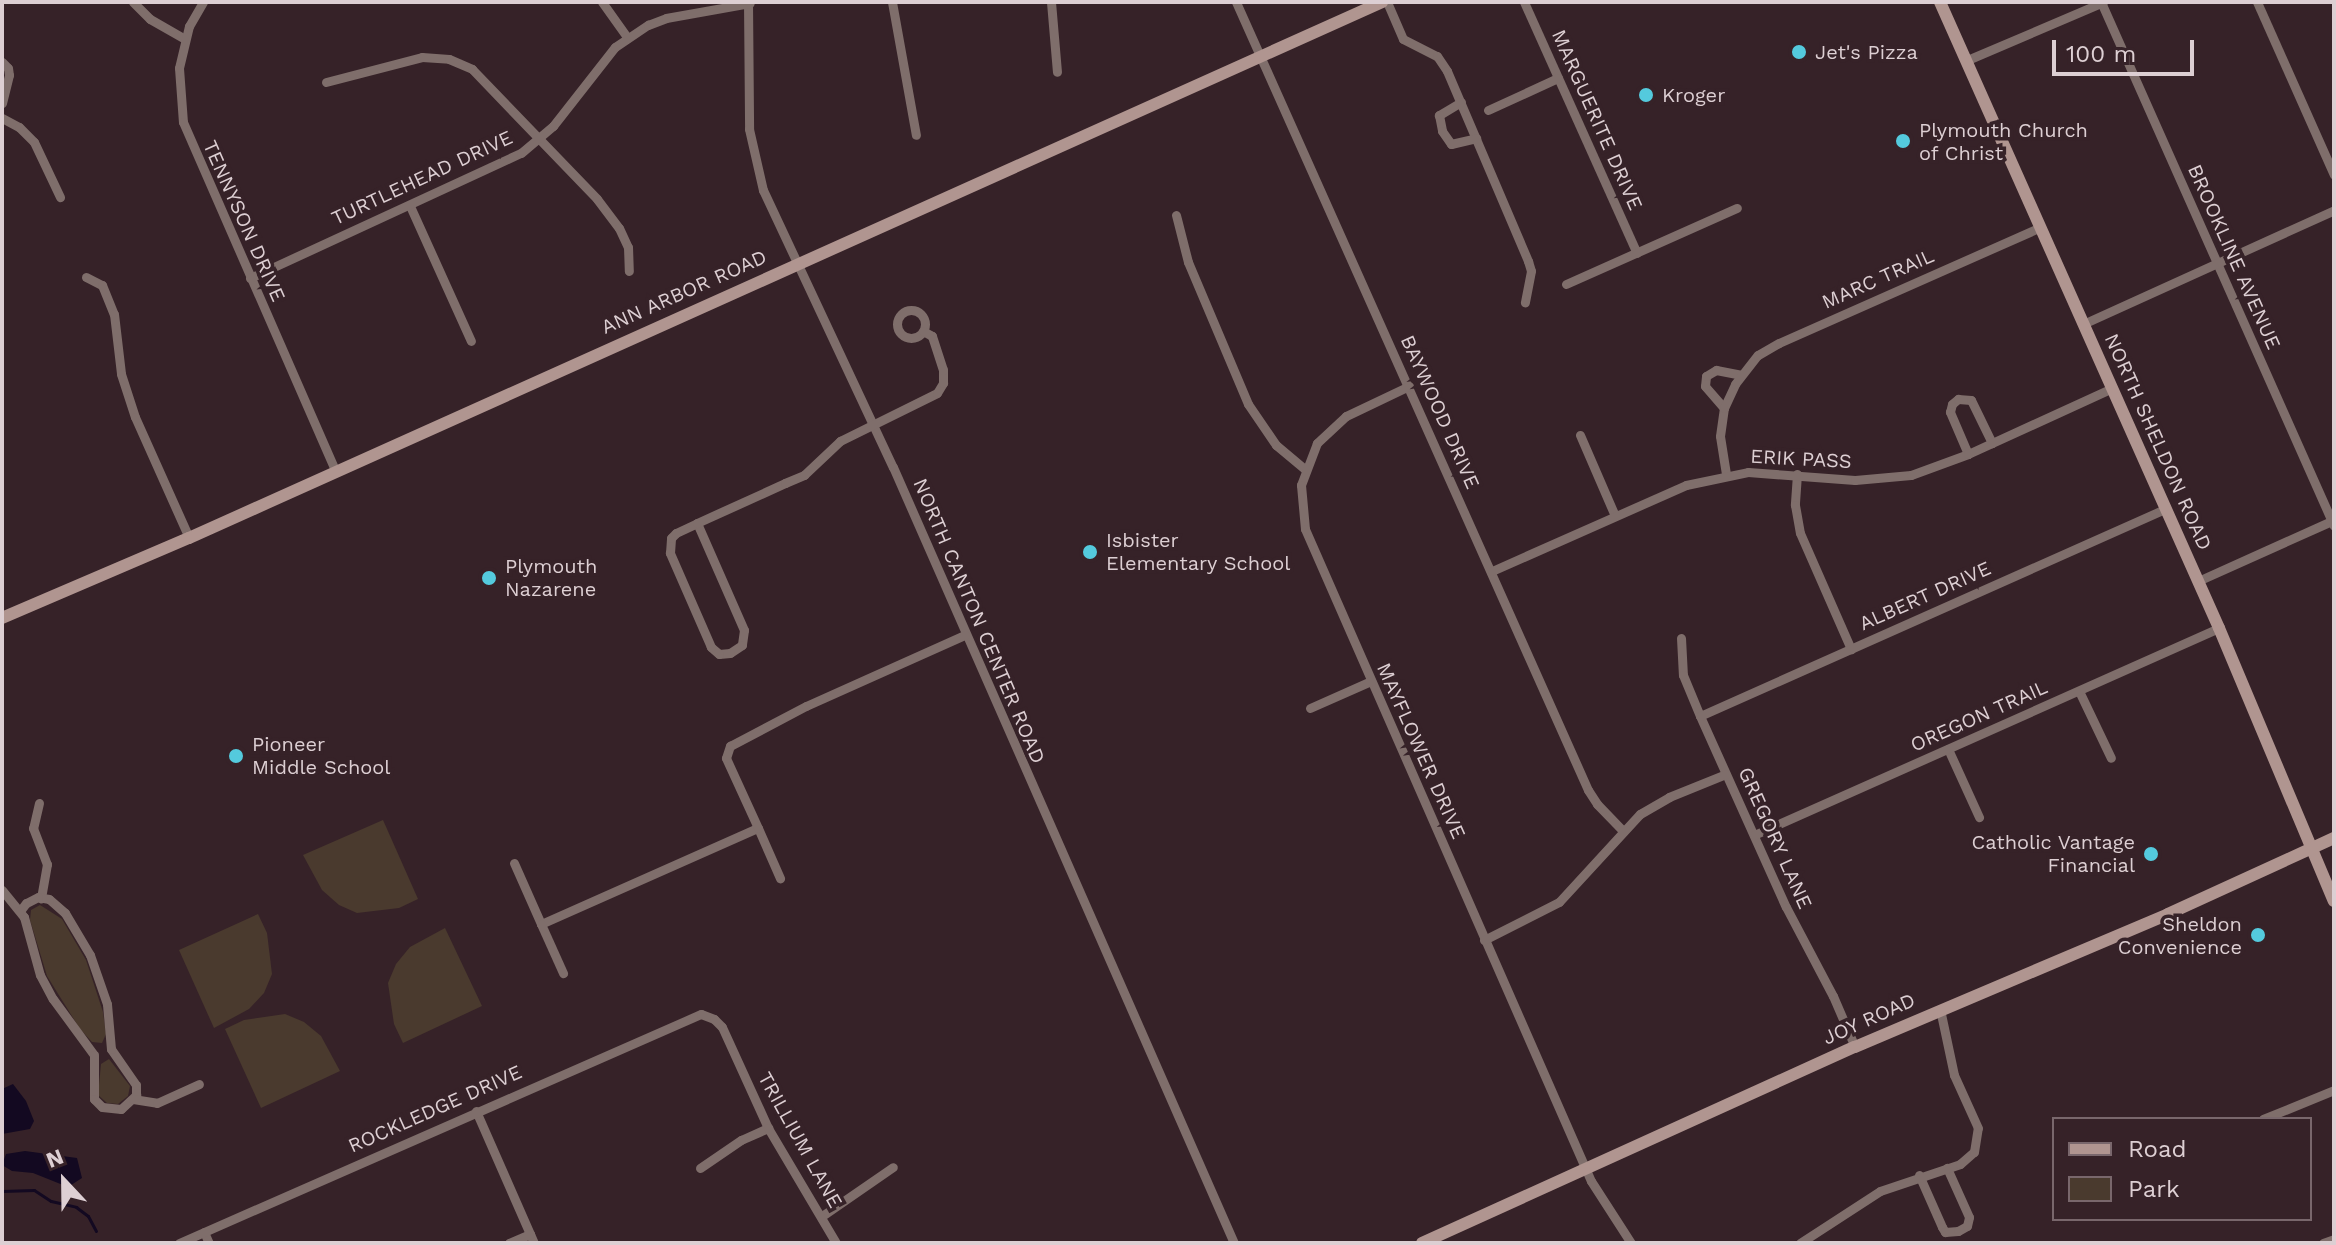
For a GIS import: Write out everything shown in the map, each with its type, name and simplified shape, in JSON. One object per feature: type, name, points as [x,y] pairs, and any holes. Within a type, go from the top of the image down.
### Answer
[{"type":"main road","name":"ANN ARBOR ROAD","points":[[2,618],[189,538],[796,263],[1384,2]]},
{"type":"main road","name":"NORTH SHELDON ROAD","points":[[1940,2],[2219,628],[2334,901]]},
{"type":"main road","name":"JOY ROAD","points":[[1422,1243],[1940,1009],[2168,914],[2334,838]]},
{"type":"street","points":[[133,2],[150,19],[185,39]]},
{"type":"street","name":"TENNYSON DRIVE","points":[[203,2],[185,39],[177,82],[183,122],[335,470]]},
{"type":"street","points":[[602,2],[627,37]]},
{"type":"street","name":"TURTLEHEAD DRIVE","points":[[250,278],[492,169],[541,138],[605,58],[627,37],[666,18],[750,2]]},
{"type":"street","name":"NORTH CANTON CENTER ROAD","points":[[750,2],[752,150],[763,190],[871,424],[1234,1243]]},
{"type":"street","points":[[892,2],[916,135]]},
{"type":"street","points":[[1051,2],[1057,72]]},
{"type":"street","name":"BAYWOOD DRIVE","points":[[1236,2],[1588,790],[1622,830]]},
{"type":"street","points":[[1384,2],[1403,39],[1442,60],[1531,271],[1525,302]]},
{"type":"street","name":"MARGUERITE DRIVE","points":[[1524,2],[1637,253]]},
{"type":"street","points":[[1965,61],[2102,2]]},
{"type":"street","name":"BROOKLINE AVENUE","points":[[2102,2],[2333,523]]},
{"type":"street","points":[[2257,2],[2334,175]]},
{"type":"street","points":[[326,82],[409,59],[449,59],[485,78],[619,228],[628,247],[629,271]]},
{"type":"street","points":[[2,62],[8,68],[9,75],[2,103]]},
{"type":"street","points":[[1488,110],[1558,78]]},
{"type":"street","points":[[1461,102],[1439,115],[1442,131],[1455,145],[1476,138]]},
{"type":"street","points":[[2,118],[19,127],[34,142],[60,197]]},
{"type":"street","points":[[410,206],[471,341]]},
{"type":"street","points":[[1566,284],[1737,208]]},
{"type":"street","points":[[2083,324],[2334,210]]},
{"type":"street","points":[[1176,215],[1188,262],[1253,415],[1276,445],[1305,469]]},
{"type":"street","name":"MARC TRAIL","points":[[1726,474],[1720,436],[1724,408],[1741,375],[1758,355],[2039,228]]},
{"type":"street","points":[[86,277],[102,285],[114,314],[121,374],[135,417],[189,538]]},
{"type":"street","points":[[697,523],[744,630],[742,645],[730,653],[719,654],[711,647],[670,553],[674,535],[697,523],[804,475],[840,441],[931,397],[941,387],[944,378],[940,354],[932,336],[923,331]]},
{"type":"street","points":[[1724,408],[1705,386],[1706,376],[1716,370],[1741,375]]},
{"type":"street","name":"MAYFLOWER DRIVE","points":[[1409,386],[1338,421],[1317,443],[1305,469],[1300,499],[1305,529],[1597,1194],[1631,1243]]},
{"type":"street","name":"ERIK PASS","points":[[1492,571],[1686,485],[1726,474],[1797,474],[1855,480],[1891,478],[1968,454],[2110,389]]},
{"type":"street","points":[[1968,454],[1950,412],[1952,404],[1958,399],[1971,400],[1992,443]]},
{"type":"street","points":[[1580,435],[1615,516]]},
{"type":"street","points":[[1797,474],[1795,505],[1800,533],[1851,649]]},
{"type":"street","name":"ALBERT DRIVE","points":[[1700,716],[2165,509]]},
{"type":"street","points":[[2198,581],[2333,523]]},
{"type":"street","name":"OREGON TRAIL","points":[[1754,835],[2219,628]]},
{"type":"street","points":[[780,878],[726,758],[730,746],[806,706],[965,635]]},
{"type":"street","name":"GREGORY LANE","points":[[1681,638],[1683,675],[1700,716],[1855,1047]]},
{"type":"street","points":[[1310,708],[1371,681]]},
{"type":"street","points":[[2079,691],[2111,758]]},
{"type":"street","points":[[1948,749],[1979,817]]},
{"type":"street","points":[[1484,940],[1559,902],[1622,830],[1662,801],[1726,774]]},
{"type":"street","points":[[39,803],[33,828],[47,864],[41,898]]},
{"type":"street","points":[[541,924],[758,828]]},
{"type":"street","points":[[514,863],[563,973]]},
{"type":"street","points":[[2,890],[20,911],[47,988],[94,1055],[94,1099],[112,1110],[121,1109],[133,1099],[136,1085],[132,1075],[111,1049],[107,1004],[90,955],[65,913],[49,899],[26,903],[20,911]]},
{"type":"street","points":[[1800,1243],[1880,1191],[1968,1159],[1977,1145],[1979,1134],[1954,1075],[1940,1009]]},
{"type":"street","name":"ROCKLEDGE DRIVE","points":[[179,1243],[689,1017],[708,1016]]},
{"type":"street","name":"TRILLIUM LANE","points":[[708,1016],[722,1027],[768,1128],[836,1243]]},
{"type":"street","points":[[94,1055],[111,1049]]},
{"type":"street","points":[[133,1099],[157,1103],[199,1084]]},
{"type":"street","points":[[2268,1117],[2334,1090]]},
{"type":"street","points":[[476,1111],[532,1238],[509,1243]]},
{"type":"street","points":[[700,1168],[741,1140],[768,1128]]},
{"type":"street","points":[[822,1216],[893,1167]]},
{"type":"street","points":[[1919,1175],[1945,1232],[1958,1231],[1967,1226],[1969,1217],[1947,1168]]},
{"type":"street","points":[[204,1232],[209,1243]]},
{"type":"street","points":[[2323,1243],[2334,1239]]},
{"type":"green space","points":[[383,820],[418,899],[399,908],[357,913],[339,905],[322,890],[303,855]]},
{"type":"green space","points":[[40,905],[62,919],[86,960],[103,1012],[106,1034],[102,1043],[92,1042],[80,1029],[47,976],[30,920],[31,910]]},
{"type":"green space","points":[[258,914],[267,933],[272,974],[264,993],[249,1009],[214,1028],[179,950]]},
{"type":"green space","points":[[445,928],[482,1006],[403,1043],[394,1024],[388,983],[396,964],[410,947]]},
{"type":"green space","points":[[285,1014],[304,1022],[321,1036],[340,1071],[261,1108],[225,1029],[244,1020]]},
{"type":"green space","points":[[109,1059],[130,1086],[128,1096],[118,1104],[107,1103],[98,1095],[101,1064]]},
{"type":"shaded area","points":[[13,1084],[26,1101],[34,1121],[30,1129],[2,1134],[2,1089]]},
{"type":"shaded area","points":[[25,1151],[77,1158],[82,1178],[68,1187],[33,1173],[12,1171],[2,1165],[6,1154]]},
{"type":"waterway","points":[[2,1191],[34,1190],[51,1201],[76,1207],[88,1216],[96,1231]]},
{"type":"place","name":"Jet's Pizza","points":[[1799,52]]},
{"type":"place","name":"Kroger","points":[[1646,95]]},
{"type":"place","name":"Plymouth Church of Christ","points":[[1903,141]]},
{"type":"place","name":"Isbister Elementary School","points":[[1090,552]]},
{"type":"place","name":"Plymouth Nazarene","points":[[489,578]]},
{"type":"place","name":"Pioneer Middle School","points":[[236,756]]},
{"type":"place","name":"Catholic Vantage Financial","points":[[2151,854]]},
{"type":"place","name":"Sheldon Convenience","points":[[2258,935]]}]
